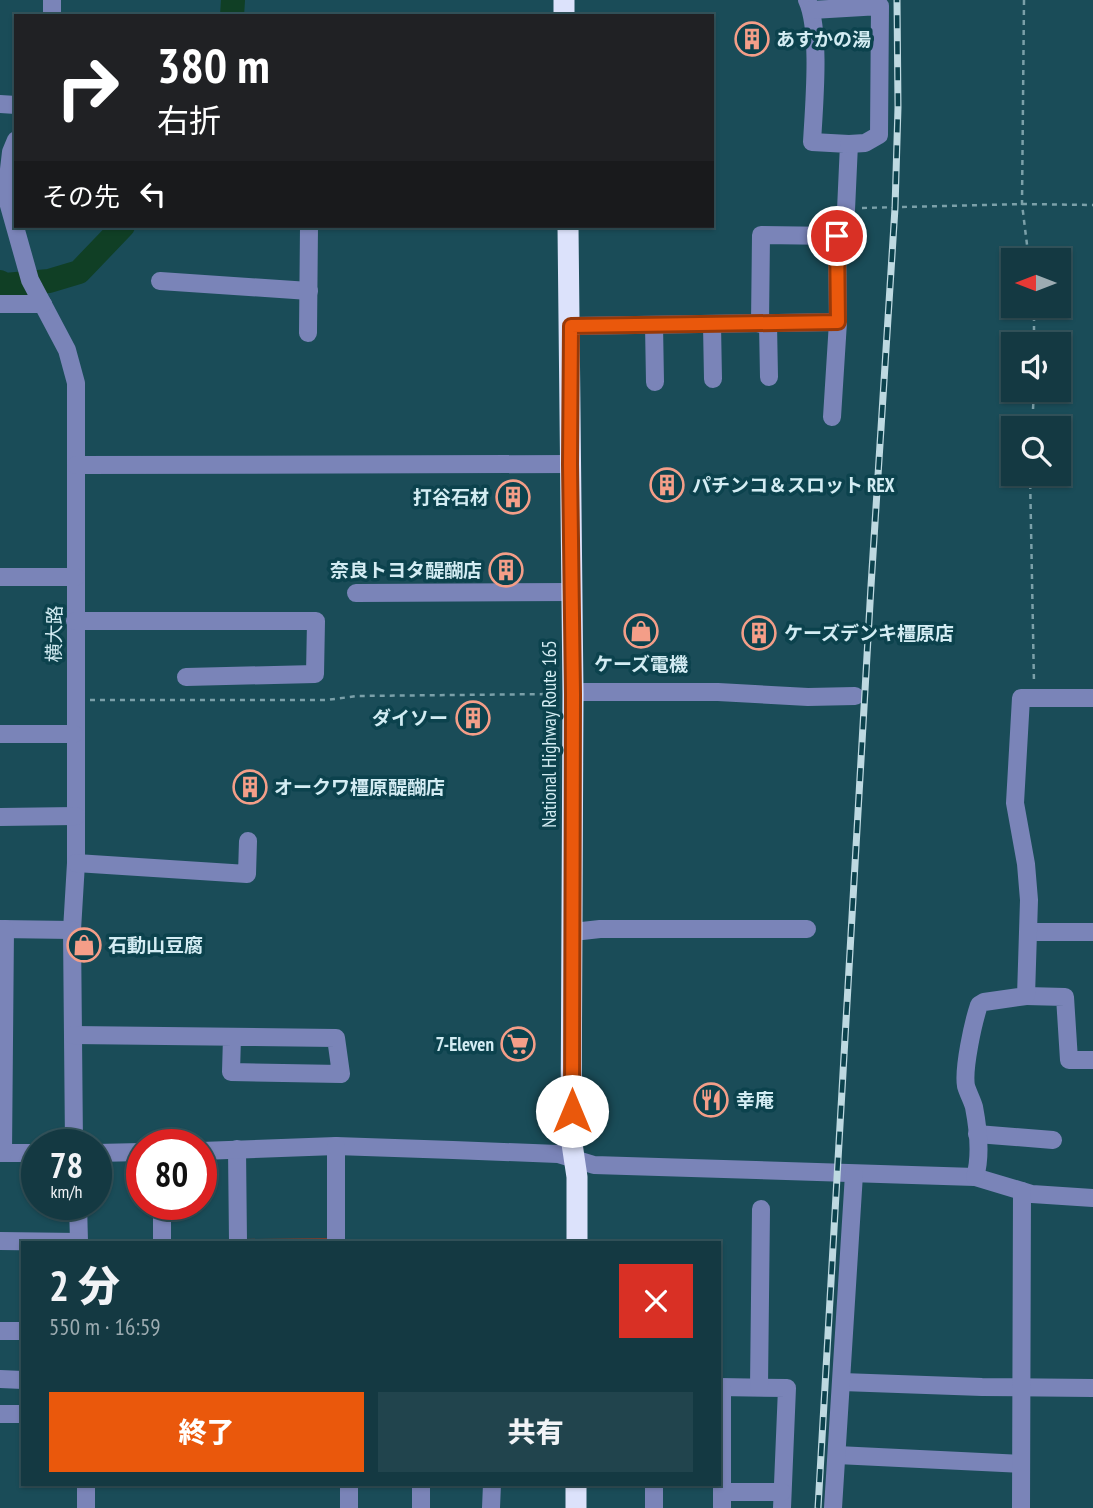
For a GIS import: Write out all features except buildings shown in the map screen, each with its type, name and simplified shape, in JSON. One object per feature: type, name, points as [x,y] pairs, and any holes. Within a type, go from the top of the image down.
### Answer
[{"type":"highway","name":"National Highway Route 165","points":[[568,228],[573,694],[573,1160],[576,1177],[577,1241]]},
{"type":"highway","points":[[576,1486],[576,1508]]},
{"type":"street","points":[[810,5],[880,6],[879,135],[865,143],[849,144],[812,142],[815,74],[810,5]]},
{"type":"street","points":[[769,377],[761,235],[837,236],[845,232],[849,144]]},
{"type":"street","name":"横大路","points":[[14,145],[6,195],[14,223]]},
{"type":"street","name":"横大路","points":[[15,228],[30,280],[67,350],[76,383],[76,863],[72,930],[74,1129]]},
{"type":"street","points":[[309,228],[309,333]]},
{"type":"street","points":[[832,417],[838,322],[837,236]]},
{"type":"street","points":[[160,281],[309,291]]},
{"type":"street","points":[[0,304],[42,302]]},
{"type":"street","points":[[571,326],[838,322]]},
{"type":"street","points":[[654,325],[655,382]]},
{"type":"street","points":[[712,325],[713,379]]},
{"type":"street","points":[[76,465],[570,464]]},
{"type":"street","points":[[0,577],[76,577]]},
{"type":"street","points":[[356,593],[572,592]]},
{"type":"street","points":[[75,621],[316,621],[315,674],[186,677]]},
{"type":"street","points":[[573,694],[718,692],[808,697],[855,696]]},
{"type":"street","points":[[1026,996],[1029,932],[1026,864],[1016,803],[1021,698],[1093,698]]},
{"type":"street","points":[[0,734],[74,734]]},
{"type":"street","points":[[0,817],[76,816]]},
{"type":"street","points":[[76,863],[247,874],[248,841]]},
{"type":"street","points":[[21,1153],[1,1153],[3,929],[72,930]]},
{"type":"street","points":[[573,932],[600,929],[807,929]]},
{"type":"street","points":[[1029,932],[1093,932]]},
{"type":"street","points":[[975,1177],[978,1167],[977,1134],[974,1105],[966,1084],[972,1025],[979,1005],[1026,996],[1065,997],[1069,1060],[1093,1060]]},
{"type":"street","points":[[72,1035],[335,1038],[341,1074],[231,1072],[232,1037]]},
{"type":"street","points":[[977,1134],[1054,1140]]},
{"type":"street","points":[[336,1146],[336,1241]]},
{"type":"street","points":[[217,1150],[336,1146],[558,1154],[594,1165],[975,1177],[1032,1194],[1093,1198]]},
{"type":"street","points":[[237,1149],[239,1241]]},
{"type":"street","points":[[833,1508],[854,1174]]},
{"type":"street","points":[[1021,1508],[1022,1191]]},
{"type":"street","points":[[759,1387],[761,1209]]},
{"type":"street","points":[[78,1220],[79,1241]]},
{"type":"street","points":[[162,1220],[162,1241]]},
{"type":"street","points":[[0,1241],[21,1241]]},
{"type":"street","points":[[0,1331],[21,1331]]},
{"type":"street","points":[[0,1380],[21,1380]]},
{"type":"street","points":[[842,1382],[1093,1388]]},
{"type":"street","points":[[721,1387],[759,1387],[787,1388],[782,1500],[722,1500],[721,1387]]},
{"type":"street","points":[[0,1414],[21,1414]]},
{"type":"street","points":[[837,1455],[1021,1464]]},
{"type":"street","points":[[86,1486],[88,1508]]},
{"type":"street","points":[[349,1486],[349,1508]]},
{"type":"street","points":[[421,1486],[421,1508]]},
{"type":"street","points":[[491,1508],[492,1486]]},
{"type":"street","points":[[654,1486],[654,1508]]},
{"type":"path","points":[[1024,0],[1022,204],[1027,248]]},
{"type":"path","points":[[846,208],[1093,205]]},
{"type":"path","points":[[1030,486],[1034,700]]},
{"type":"path","points":[[74,700],[327,700],[357,696],[573,694]]},
{"type":"shaded area","points":[[333,1238],[333,1241],[244,1241]]},
{"type":"waterway","points":[[232,14],[233,0]]},
{"type":"waterway","points":[[0,282],[5,285],[49,281],[79,272],[121,228]]},
{"type":"railway","points":[[818,1508],[895,208],[897,0]]},
{"type":"place","name":"あすかの湯","points":[[752,39]]},
{"type":"place","name":"パチンコ＆スロット REX","points":[[667,485]]},
{"type":"place","name":"打谷石材","points":[[513,497]]},
{"type":"place","name":"奈良トヨタ醍醐店","points":[[506,570]]},
{"type":"place","name":"ケーズ電機","points":[[641,631]]},
{"type":"place","name":"ケーズデンキ橿原店","points":[[759,633]]},
{"type":"place","name":"ダイソー","points":[[473,718]]},
{"type":"place","name":"オークワ橿原醍醐店","points":[[250,787]]},
{"type":"place","name":"石動山豆腐","points":[[84,945]]},
{"type":"place","name":"7-Eleven","points":[[518,1044]]},
{"type":"place","name":"幸庵","points":[[711,1100]]},
{"type":"route","points":[[572,1111],[571,326],[838,322],[837,236]]}]
